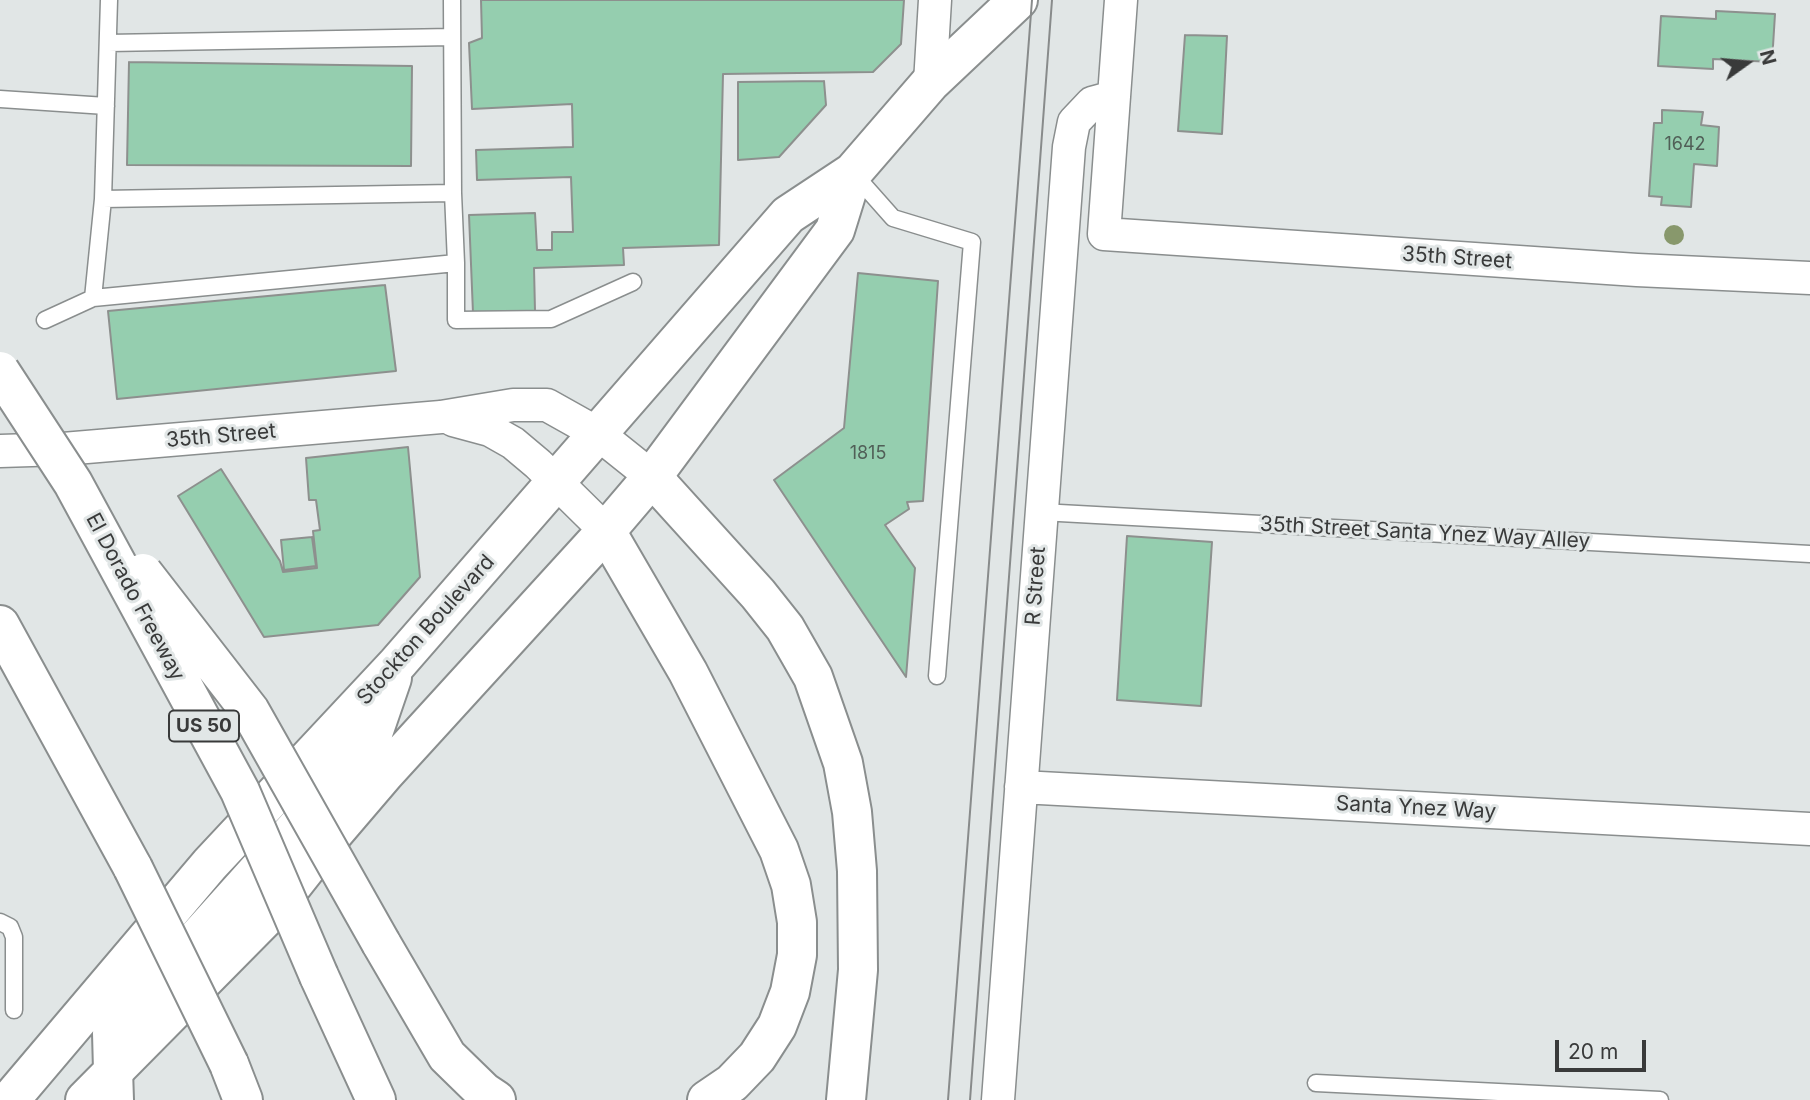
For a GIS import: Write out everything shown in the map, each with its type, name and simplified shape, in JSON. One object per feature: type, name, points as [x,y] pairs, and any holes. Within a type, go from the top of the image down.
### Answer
[{"type":"main road","name":"Stockton Boulevard","points":[[10,1100],[210,864],[397,664],[788,215],[853,172],[930,83],[1018,0]]},
{"type":"main road","name":"Stockton Boulevard","points":[[85,1100],[113,1085],[274,910],[332,835],[385,773],[652,477],[835,230],[853,172]]},
{"type":"main road","name":"El Dorado Freeway","points":[[0,371],[73,483],[240,791],[319,976],[376,1100]]},
{"type":"main road","points":[[652,477],[785,628],[813,677],[844,763],[857,871],[858,970],[846,1100]]},
{"type":"main road","points":[[73,483],[250,711],[447,1056],[496,1100]]},
{"type":"main road","points":[[606,531],[688,671],[779,850],[791,885],[797,922],[797,955],[790,992],[777,1026],[757,1057],[732,1083],[708,1100]]},
{"type":"main road","points":[[0,625],[133,869],[229,1064],[243,1100]]},
{"type":"main road","points":[[113,1085],[112,1033],[368,748],[397,664]]},
{"type":"street","points":[[930,83],[935,0]]},
{"type":"street","points":[[1114,97],[1121,0]]},
{"type":"street","name":"35th Street","points":[[1114,97],[1104,234],[1637,270],[1810,278]]},
{"type":"street","name":"R Street","points":[[998,1100],[1069,147],[1074,122],[1092,103],[1114,97]]},
{"type":"street","name":"35th Street","points":[[0,451],[63,449],[441,417],[513,405],[547,405],[597,433],[652,477]]},
{"type":"street","name":"35th Street","points":[[441,417],[490,430],[513,443],[606,531]]},
{"type":"street","name":"Santa Ynez Way","points":[[1021,787],[1810,829]]},
{"type":"lane","points":[[93,298],[103,199],[109,0]]},
{"type":"lane","points":[[453,0],[456,320],[551,319],[633,282]]},
{"type":"lane","points":[[108,43],[452,37]]},
{"type":"lane","points":[[0,99],[106,106]]},
{"type":"lane","points":[[853,172],[893,218],[972,242],[937,676]]},
{"type":"lane","points":[[103,199],[453,193]]},
{"type":"lane","points":[[45,320],[93,298],[456,263]]},
{"type":"lane","name":"35th Street Santa Ynez Way Alley","points":[[1041,512],[1810,554]]},
{"type":"lane","points":[[0,922],[10,927],[14,937],[14,1010]]},
{"type":"lane","points":[[1316,1083],[1660,1100]]},
{"type":"building","points":[[481,0],[904,0],[901,44],[873,72],[723,74],[719,245],[623,248],[624,265],[534,268],[535,311],[473,313],[469,215],[535,213],[537,250],[552,250],[552,232],[573,232],[571,177],[477,180],[476,150],[573,147],[572,104],[472,109],[469,43],[482,38]]},
{"type":"building","points":[[1716,11],[1775,14],[1772,62],[1713,59],[1713,69],[1658,66],[1661,16],[1716,19]]},
{"type":"building","points":[[1185,35],[1227,36],[1222,134],[1178,131]]},
{"type":"building","points":[[129,62],[412,66],[411,166],[127,165]]},
{"type":"building","points":[[824,81],[826,105],[779,157],[738,160],[738,82]]},
{"type":"building","points":[[1662,110],[1703,112],[1701,125],[1719,127],[1717,166],[1694,164],[1691,207],[1661,205],[1662,197],[1649,196],[1654,123],[1662,123]]},
{"type":"building","points":[[858,273],[938,281],[923,501],[907,502],[909,509],[885,525],[915,568],[906,677],[774,480],[844,428]]},
{"type":"building","points":[[385,285],[396,371],[117,399],[108,311]]},
{"type":"building","points":[[408,447],[420,577],[378,625],[264,637],[178,496],[221,469],[280,561],[283,572],[317,568],[313,531],[320,530],[316,500],[309,500],[306,458]]},
{"type":"building","points":[[1127,536],[1212,542],[1201,706],[1117,700]]},
{"type":"building","points":[[312,537],[316,566],[284,570],[281,540]]},
{"type":"tram line","points":[[948,1100],[1032,0]]},
{"type":"tram line","points":[[970,1100],[1052,0]]}]
